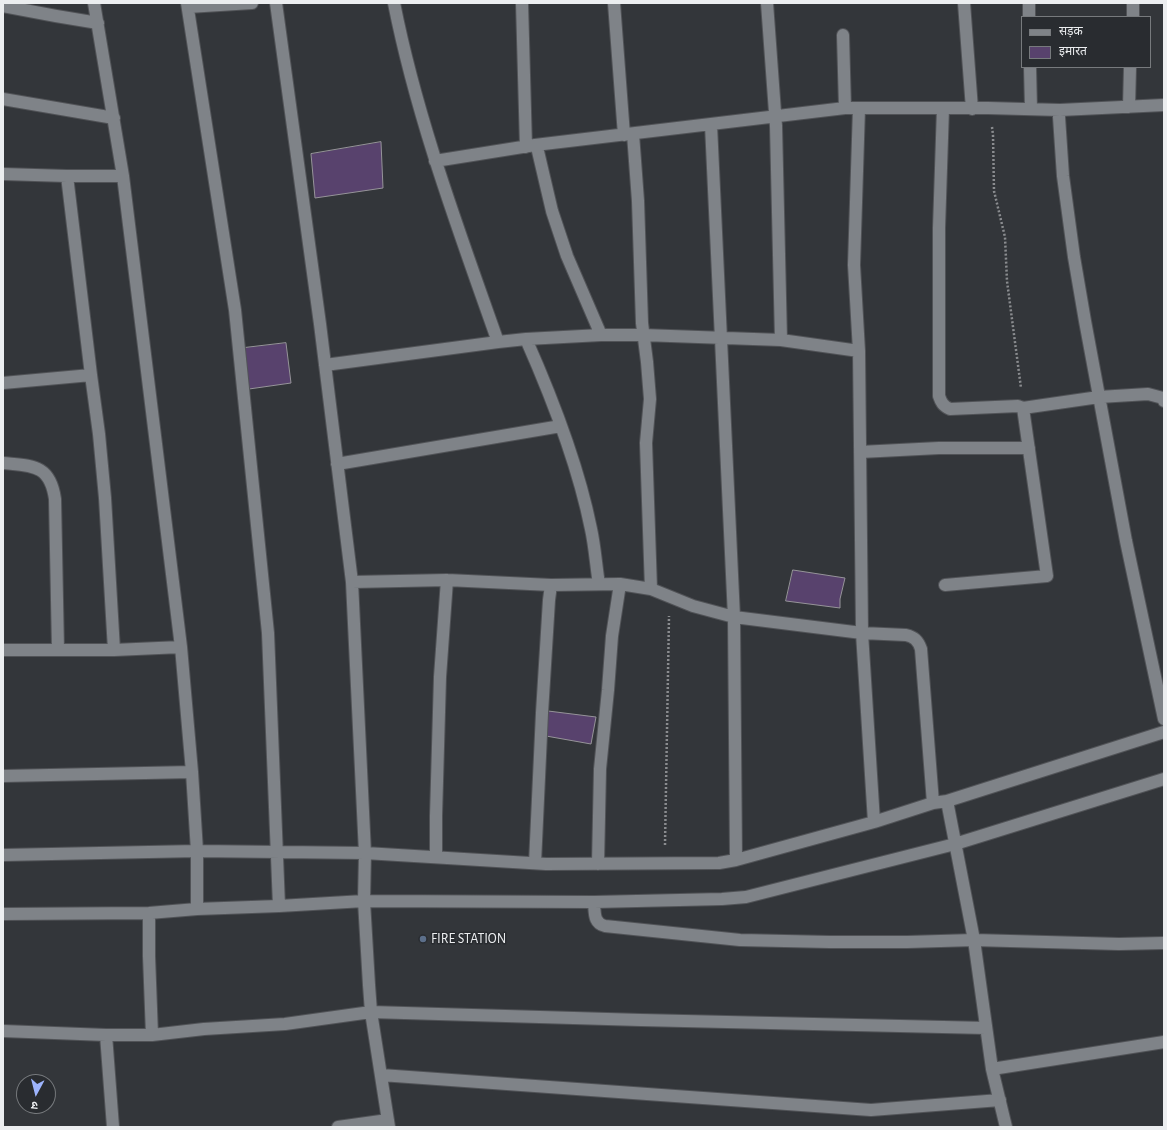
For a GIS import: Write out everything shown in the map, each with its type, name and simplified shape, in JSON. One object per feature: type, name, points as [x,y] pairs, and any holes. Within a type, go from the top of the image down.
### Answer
[{"type":"street","points":[[94,3],[123,176],[181,647],[192,772],[197,851],[198,909]]},
{"type":"street","points":[[252,3],[188,5],[235,310],[268,633],[279,906]]},
{"type":"street","points":[[276,3],[325,365],[352,582],[365,852],[364,901],[372,1012],[388,1124],[338,1127]]},
{"type":"street","points":[[394,3],[434,161],[498,342]]},
{"type":"street","points":[[522,3],[530,146]]},
{"type":"street","points":[[614,3],[628,134],[638,208],[642,323],[650,399],[646,443],[651,589]]},
{"type":"street","points":[[767,3],[776,117],[781,340]]},
{"type":"street","points":[[964,3],[972,109]]},
{"type":"street","points":[[1029,3],[1029,16]]},
{"type":"street","points":[[1133,3],[1133,16]]},
{"type":"street","points":[[3,6],[98,23]]},
{"type":"street","points":[[843,35],[845,108]]},
{"type":"street","points":[[1030,68],[1031,109]]},
{"type":"street","points":[[1129,107],[1130,68]]},
{"type":"street","points":[[3,99],[114,118]]},
{"type":"street","points":[[434,161],[530,146],[845,108],[988,108],[1060,110],[1164,105]]},
{"type":"street","points":[[859,108],[854,265],[859,351],[862,633],[874,822]]},
{"type":"street","points":[[943,108],[939,228],[939,396],[941,402],[945,407],[950,409],[1018,406],[1024,408],[1099,397],[1148,394],[1163,398],[1164,401]]},
{"type":"street","points":[[1060,110],[1058,117],[1062,176],[1074,257],[1126,541],[1164,719]]},
{"type":"street","points":[[711,125],[734,617],[736,860]]},
{"type":"street","points":[[530,146],[537,147],[552,211],[567,256],[601,335]]},
{"type":"street","points":[[3,174],[123,176]]},
{"type":"street","points":[[67,176],[99,434],[105,498],[114,650]]},
{"type":"street","points":[[325,365],[498,342],[601,335],[781,340],[859,351]]},
{"type":"street","points":[[526,339],[548,389],[577,475],[591,530],[599,584]]},
{"type":"street","points":[[3,383],[91,376]]},
{"type":"street","points":[[945,585],[1047,576],[1024,408]]},
{"type":"street","points":[[337,464],[561,426]]},
{"type":"street","points":[[860,452],[939,448],[1029,448]]},
{"type":"street","points":[[3,463],[32,466],[42,470],[48,477],[53,487],[55,499],[58,650]]},
{"type":"street","points":[[352,582],[447,580],[551,585],[620,584],[651,589],[693,606],[734,617],[862,633],[906,635],[913,637],[919,642],[921,648],[933,803]]},
{"type":"street","points":[[436,857],[440,676],[447,580]]},
{"type":"street","points":[[598,864],[600,769],[612,636],[620,584]]},
{"type":"street","points":[[535,863],[542,713],[551,585]]},
{"type":"street","points":[[3,650],[114,650],[181,647]]},
{"type":"street","points":[[3,855],[197,851],[278,853],[365,852],[535,863],[719,863],[736,860],[874,822],[933,803],[947,801],[1164,732]]},
{"type":"street","points":[[3,776],[192,772]]},
{"type":"street","points":[[3,914],[149,913],[198,909],[364,901],[594,902],[722,899],[746,897],[954,844],[1164,778]]},
{"type":"street","points":[[947,801],[954,844],[974,940],[992,1069],[1006,1127]]},
{"type":"street","points":[[594,902],[595,918],[600,925],[641,931],[740,940],[830,942],[974,940],[1120,944],[1164,943]]},
{"type":"street","points":[[149,913],[152,1035]]},
{"type":"street","points":[[3,1031],[106,1035],[152,1035],[204,1029],[285,1024],[372,1012],[657,1021],[986,1028]]},
{"type":"street","points":[[106,1035],[113,1127]]},
{"type":"street","points":[[992,1069],[1164,1042]]},
{"type":"street","points":[[381,1075],[872,1110],[1000,1100]]},
{"type":"path","points":[[988,108],[993,135],[994,191],[1005,237],[1008,281],[1024,408]]},
{"type":"path","points":[[665,863],[668,624],[671,597]]},
{"type":"building","points":[[381,142],[383,188],[315,198],[311,154]]},
{"type":"building","points":[[286,343],[291,383],[249,389],[244,348]]},
{"type":"building","points":[[793,570],[845,578],[840,599],[840,608],[786,601]]},
{"type":"building","points":[[548,711],[596,717],[591,744],[546,736]]},
{"type":"place","name":"FIRE STATION","points":[[423,939]]}]
